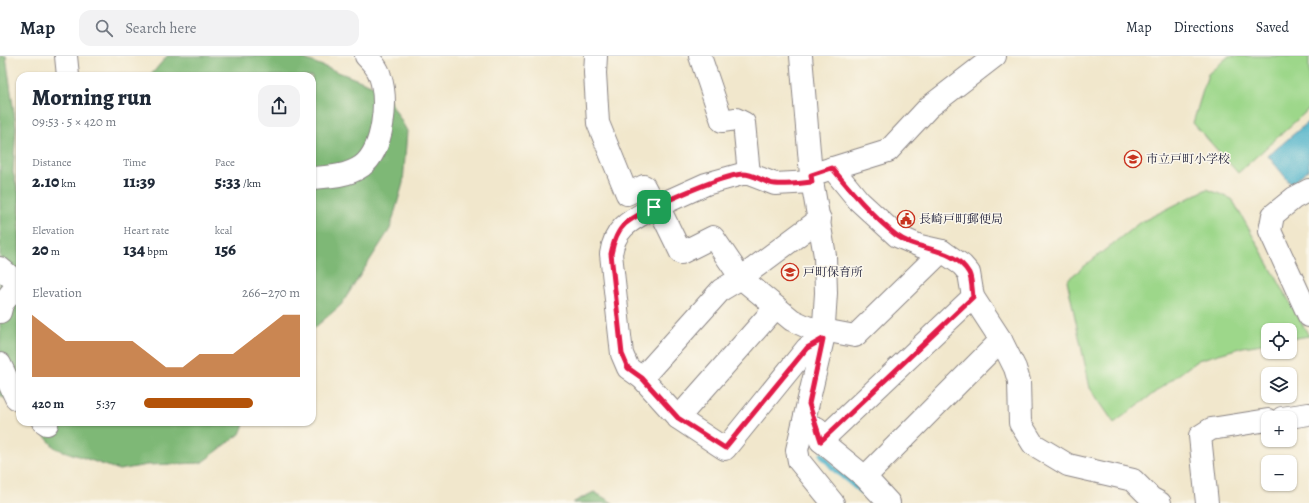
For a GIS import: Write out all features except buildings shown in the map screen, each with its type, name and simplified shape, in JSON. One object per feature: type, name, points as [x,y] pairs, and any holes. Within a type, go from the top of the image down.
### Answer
[{"type":"street","points":[[66,56],[68,72]]},
{"type":"street","points":[[316,178],[334,176],[355,170],[364,165],[374,148],[383,122],[384,100],[380,74],[373,63],[366,56]]},
{"type":"street","points":[[596,56],[595,73],[598,124],[627,194],[644,186],[681,253],[713,237],[741,278],[792,320],[824,335],[855,336],[942,251]]},
{"type":"street","points":[[700,56],[722,121],[736,119],[744,123],[749,174]]},
{"type":"street","points":[[801,56],[812,179],[820,219],[825,256],[824,335],[797,450],[799,461],[833,503]]},
{"type":"street","points":[[824,335],[807,348],[725,448],[678,418],[642,378],[628,368],[622,354],[611,254],[613,244],[625,224],[656,207],[706,184],[727,177],[749,174],[775,184],[812,179],[832,168],[888,151],[929,107],[995,56]]},
{"type":"street","points":[[832,168],[858,200],[897,236],[920,246],[942,251],[969,273],[973,297],[1001,340],[1015,368],[1018,381],[1020,423],[1033,444],[1068,465],[1133,480],[1151,498],[1160,503]]},
{"type":"street","points":[[1309,190],[1294,198],[1274,215],[1270,231],[1309,316]]},
{"type":"street","points":[[642,378],[721,290],[741,278],[820,219]]},
{"type":"street","points":[[0,268],[16,280]]},
{"type":"street","points":[[0,312],[2,304],[16,286]]},
{"type":"street","points":[[821,441],[973,297]]},
{"type":"street","points":[[678,418],[776,308]]},
{"type":"street","points":[[865,477],[1001,340]]},
{"type":"street","points":[[0,364],[16,398]]},
{"type":"street","points":[[809,404],[821,441],[865,477],[889,503]]},
{"type":"street","points":[[1297,416],[1309,414]]},
{"type":"street","points":[[1206,503],[1200,436],[1211,429],[1261,421]]},
{"type":"green space","points":[[0,56],[6,56],[16,127],[13,172],[16,183],[16,405],[0,395]]},
{"type":"green space","points":[[167,56],[297,56],[384,90],[407,131],[403,183],[390,229],[341,305],[316,327],[316,72],[153,72]]},
{"type":"green space","points":[[1229,56],[1309,56],[1309,109],[1238,173],[1193,123],[1208,74]]},
{"type":"green space","points":[[1207,189],[1232,199],[1309,336],[1297,338],[1297,323],[1261,323],[1261,344],[1243,347],[1198,360],[1114,423],[1090,388],[1067,280],[1139,223]]},
{"type":"green space","points":[[36,426],[243,426],[240,434],[201,463],[147,465],[119,470],[55,448]]},
{"type":"green space","points":[[594,492],[613,503],[573,503],[574,502]]},
{"type":"water","points":[[1309,121],[1309,169],[1291,184],[1268,156]]},
{"type":"waterway","points":[[822,455],[835,470],[875,503]]},
{"type":"place","name":"市立戸町小学校","points":[[1133,159]]},
{"type":"place","name":"長崎戸町郵便局","points":[[906,219]]},
{"type":"place","name":"戸町保育所","points":[[790,272]]},
{"type":"route","points":[[832,168],[858,200],[897,236],[920,246],[942,251],[962,266],[969,273],[973,297],[821,441],[809,404],[823,339],[807,348],[725,448],[678,418],[642,378],[628,368],[622,354],[611,254],[613,244],[625,224],[654,207],[706,184],[727,177],[749,174],[775,184],[812,182],[811,175],[832,168]]}]
